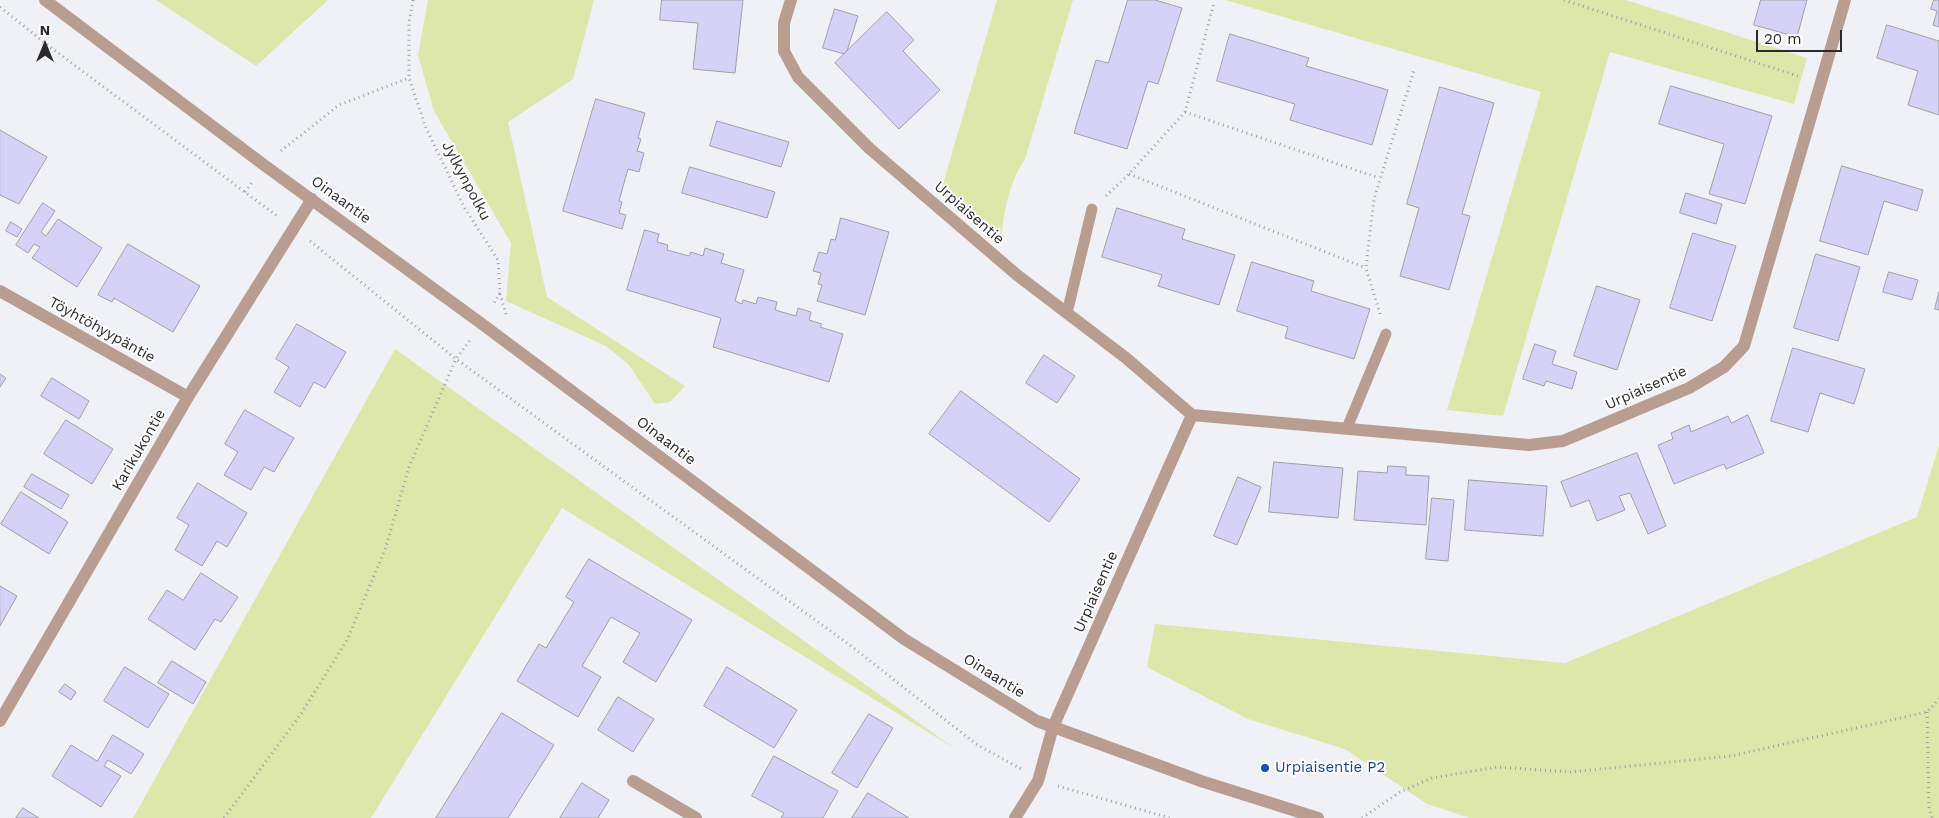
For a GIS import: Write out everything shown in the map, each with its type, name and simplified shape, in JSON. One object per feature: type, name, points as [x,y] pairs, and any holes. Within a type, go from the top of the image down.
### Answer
[{"type":"street","name":"Oinaantie","points":[[45,0],[264,165],[482,324],[904,639],[1037,721],[1201,781],[1318,818]]},
{"type":"street","name":"Urpiaisentie","points":[[791,0],[784,23],[784,51],[798,77],[869,148],[1017,275],[1126,358],[1192,415],[1529,445],[1563,441],[1689,388],[1724,367],[1744,346],[1845,0]]},
{"type":"street","name":"Karikukontie","points":[[0,720],[188,398],[312,199]]},
{"type":"street","name":"Töyhtöhyypäntie","points":[[0,291],[188,398]]},
{"type":"street","name":"Urpiaisentie","points":[[1015,818],[1038,781],[1053,727],[1192,415]]},
{"type":"street","points":[[634,781],[696,818]]},
{"type":"lane","points":[[1067,312],[1092,209]]},
{"type":"lane","points":[[1347,428],[1386,334]]},
{"type":"path","name":"Jylkynpolku","points":[[224,818],[301,714],[347,640],[386,547],[409,466],[456,359],[482,324],[500,293],[498,260],[460,198],[426,128],[409,78],[409,22],[413,0]]},
{"type":"path","points":[[1564,0],[1821,83]]},
{"type":"path","points":[[1092,209],[1129,174],[1185,112],[1214,3]]},
{"type":"path","points":[[0,8],[294,228],[456,359],[851,646],[976,744],[1038,781],[1170,818]]},
{"type":"path","points":[[1386,334],[1366,268],[1374,199],[1379,178],[1414,70]]},
{"type":"path","points":[[245,192],[264,165],[339,105],[409,78]]},
{"type":"path","points":[[1185,112],[1379,178]]},
{"type":"path","points":[[1129,174],[1366,268]]},
{"type":"path","points":[[1362,818],[1400,792],[1432,778],[1497,767],[1571,772],[1731,756],[1927,712],[1939,699]]},
{"type":"path","points":[[1927,712],[1929,807],[1932,818]]},
{"type":"green space","points":[[156,0],[328,0],[256,66]]},
{"type":"green space","points":[[428,0],[594,0],[573,79],[508,122],[547,297],[685,386],[670,402],[655,404],[629,365],[606,346],[506,301],[511,243],[434,111],[418,55]]},
{"type":"green space","points":[[997,0],[1073,0],[1025,159],[1011,188],[1001,239],[940,194]]},
{"type":"green space","points":[[1225,0],[1626,0],[1807,58],[1794,104],[1610,52],[1503,416],[1447,410],[1541,92]]},
{"type":"green space","points":[[395,349],[957,750],[562,508],[371,818],[133,818]]},
{"type":"green space","points":[[1939,445],[1939,818],[1470,818],[1427,804],[1345,749],[1248,719],[1147,667],[1155,624],[1565,663],[1917,517]]},
{"type":"building","points":[[662,0],[743,0],[735,73],[693,69],[698,23],[660,20]]},
{"type":"building","points":[[1128,0],[1155,0],[1182,8],[1158,84],[1148,81],[1127,149],[1074,133],[1096,60],[1108,63]]},
{"type":"building","points":[[1761,0],[1807,0],[1797,37],[1754,25]]},
{"type":"building","points":[[1934,0],[1939,0],[1939,27],[1933,25],[1937,11],[1931,9]]},
{"type":"building","points":[[835,9],[858,16],[847,51],[844,54],[823,48]]},
{"type":"building","points":[[887,12],[914,40],[903,51],[940,90],[899,129],[835,63]]},
{"type":"building","points":[[1887,25],[1939,41],[1939,115],[1908,105],[1918,71],[1877,58]]},
{"type":"building","points":[[1230,34],[1309,58],[1306,66],[1388,90],[1372,145],[1290,120],[1295,104],[1217,81]]},
{"type":"building","points":[[1671,86],[1772,116],[1745,204],[1709,194],[1724,144],[1659,124]]},
{"type":"building","points":[[1440,87],[1494,103],[1462,214],[1470,216],[1449,290],[1400,276],[1419,208],[1407,204]]},
{"type":"building","points":[[596,99],[645,113],[638,138],[641,139],[637,151],[644,153],[639,172],[628,169],[619,201],[622,202],[619,213],[626,215],[622,229],[563,211]]},
{"type":"building","points":[[717,121],[789,142],[781,167],[710,146]]},
{"type":"building","points":[[0,130],[47,157],[19,204],[0,195]]},
{"type":"building","points":[[1842,166],[1923,190],[1917,211],[1884,201],[1868,255],[1820,241]]},
{"type":"building","points":[[690,167],[775,192],[767,218],[682,193]]},
{"type":"building","points":[[1686,193],[1722,204],[1716,224],[1680,213]]},
{"type":"building","points":[[43,203],[55,211],[41,232],[46,236],[58,219],[102,248],[77,287],[32,258],[40,247],[34,244],[28,253],[16,245]]},
{"type":"building","points":[[1117,208],[1185,229],[1182,239],[1235,255],[1219,305],[1158,286],[1162,275],[1102,257]]},
{"type":"building","points":[[841,218],[889,232],[865,315],[817,301],[822,285],[818,284],[821,273],[813,271],[819,252],[827,254],[831,239],[835,240]]},
{"type":"building","points":[[11,222],[22,229],[17,237],[6,231]]},
{"type":"building","points":[[645,230],[659,234],[657,242],[668,245],[667,250],[689,256],[691,252],[703,256],[705,248],[724,254],[721,263],[744,270],[735,301],[742,304],[743,300],[756,304],[758,297],[777,302],[775,310],[796,316],[798,308],[811,312],[809,320],[822,324],[820,327],[843,334],[829,382],[713,347],[721,318],[627,290]]},
{"type":"building","points":[[1693,233],[1736,246],[1712,321],[1670,308]]},
{"type":"building","points":[[128,244],[200,286],[173,332],[114,298],[112,302],[98,295]]},
{"type":"building","points":[[1816,254],[1860,267],[1838,341],[1794,328]]},
{"type":"building","points":[[1252,262],[1314,281],[1311,291],[1370,309],[1354,359],[1285,338],[1288,327],[1237,311]]},
{"type":"building","points":[[1889,272],[1918,280],[1912,300],[1883,292]]},
{"type":"building","points":[[1597,286],[1640,300],[1617,370],[1574,356]]},
{"type":"building","points":[[1939,292],[1939,310],[1935,309]]},
{"type":"building","points":[[297,324],[346,352],[325,388],[314,382],[300,407],[274,392],[289,367],[276,359]]},
{"type":"building","points":[[1535,344],[1556,351],[1552,364],[1577,372],[1572,389],[1546,381],[1544,386],[1523,379]]},
{"type":"building","points":[[1793,348],[1865,369],[1854,404],[1820,393],[1808,432],[1771,421]]},
{"type":"building","points":[[1044,355],[1075,376],[1057,403],[1026,383]]},
{"type":"building","points":[[0,374],[6,378],[0,387]]},
{"type":"building","points":[[52,378],[89,401],[79,419],[41,396]]},
{"type":"building","points":[[961,391],[1080,479],[1049,522],[929,434]]},
{"type":"building","points":[[245,410],[294,438],[274,472],[264,467],[251,490],[224,475],[238,452],[225,444]]},
{"type":"building","points":[[1748,415],[1764,453],[1726,469],[1724,464],[1674,484],[1658,445],[1673,439],[1671,433],[1689,425],[1691,432],[1728,416],[1731,423]]},
{"type":"building","points":[[66,420],[113,449],[92,484],[44,454]]},
{"type":"building","points":[[1637,453],[1666,526],[1648,534],[1630,493],[1619,496],[1625,510],[1597,521],[1589,500],[1571,507],[1561,482]]},
{"type":"building","points":[[1274,462],[1343,468],[1338,518],[1269,512]]},
{"type":"building","points":[[1388,466],[1406,467],[1406,475],[1429,476],[1426,525],[1354,520],[1358,471],[1387,473]]},
{"type":"building","points":[[32,474],[69,495],[61,509],[24,487]]},
{"type":"building","points":[[1238,477],[1261,487],[1237,545],[1214,536]]},
{"type":"building","points":[[1469,480],[1547,486],[1543,536],[1465,530]]},
{"type":"building","points":[[198,483],[247,513],[227,547],[217,541],[202,566],[175,550],[189,525],[177,518]]},
{"type":"building","points":[[21,492],[68,522],[49,554],[1,524]]},
{"type":"building","points":[[1432,498],[1454,500],[1448,561],[1426,559]]},
{"type":"building","points":[[589,559],[692,620],[656,682],[623,662],[640,633],[611,617],[582,666],[601,677],[578,717],[517,681],[539,644],[546,648],[574,602],[566,597]]},
{"type":"building","points":[[201,573],[238,597],[221,622],[215,619],[195,650],[148,619],[167,590],[183,600]]},
{"type":"building","points":[[0,586],[17,596],[0,626]]},
{"type":"building","points":[[172,661],[206,682],[193,704],[158,683]]},
{"type":"building","points":[[125,667],[169,694],[148,728],[104,701]]},
{"type":"building","points":[[727,667],[797,710],[774,748],[704,706]]},
{"type":"building","points":[[65,684],[76,692],[71,700],[59,692]]},
{"type":"building","points":[[618,697],[654,719],[633,752],[598,730]]},
{"type":"building","points":[[502,713],[554,745],[508,818],[436,818]]},
{"type":"building","points":[[869,714],[893,728],[857,788],[832,773]]},
{"type":"building","points":[[113,735],[144,754],[131,774],[108,760],[104,766],[121,776],[101,807],[52,776],[71,745],[97,761]]},
{"type":"building","points":[[774,756],[838,791],[823,818],[781,818],[784,813],[752,796]]},
{"type":"building","points":[[582,783],[609,800],[598,818],[560,818]]},
{"type":"building","points":[[868,793],[909,818],[852,818]]},
{"type":"building","points":[[23,808],[39,818],[16,818]]},
{"type":"place","name":"Urpiaisentie P2","points":[[1265,768]]}]
